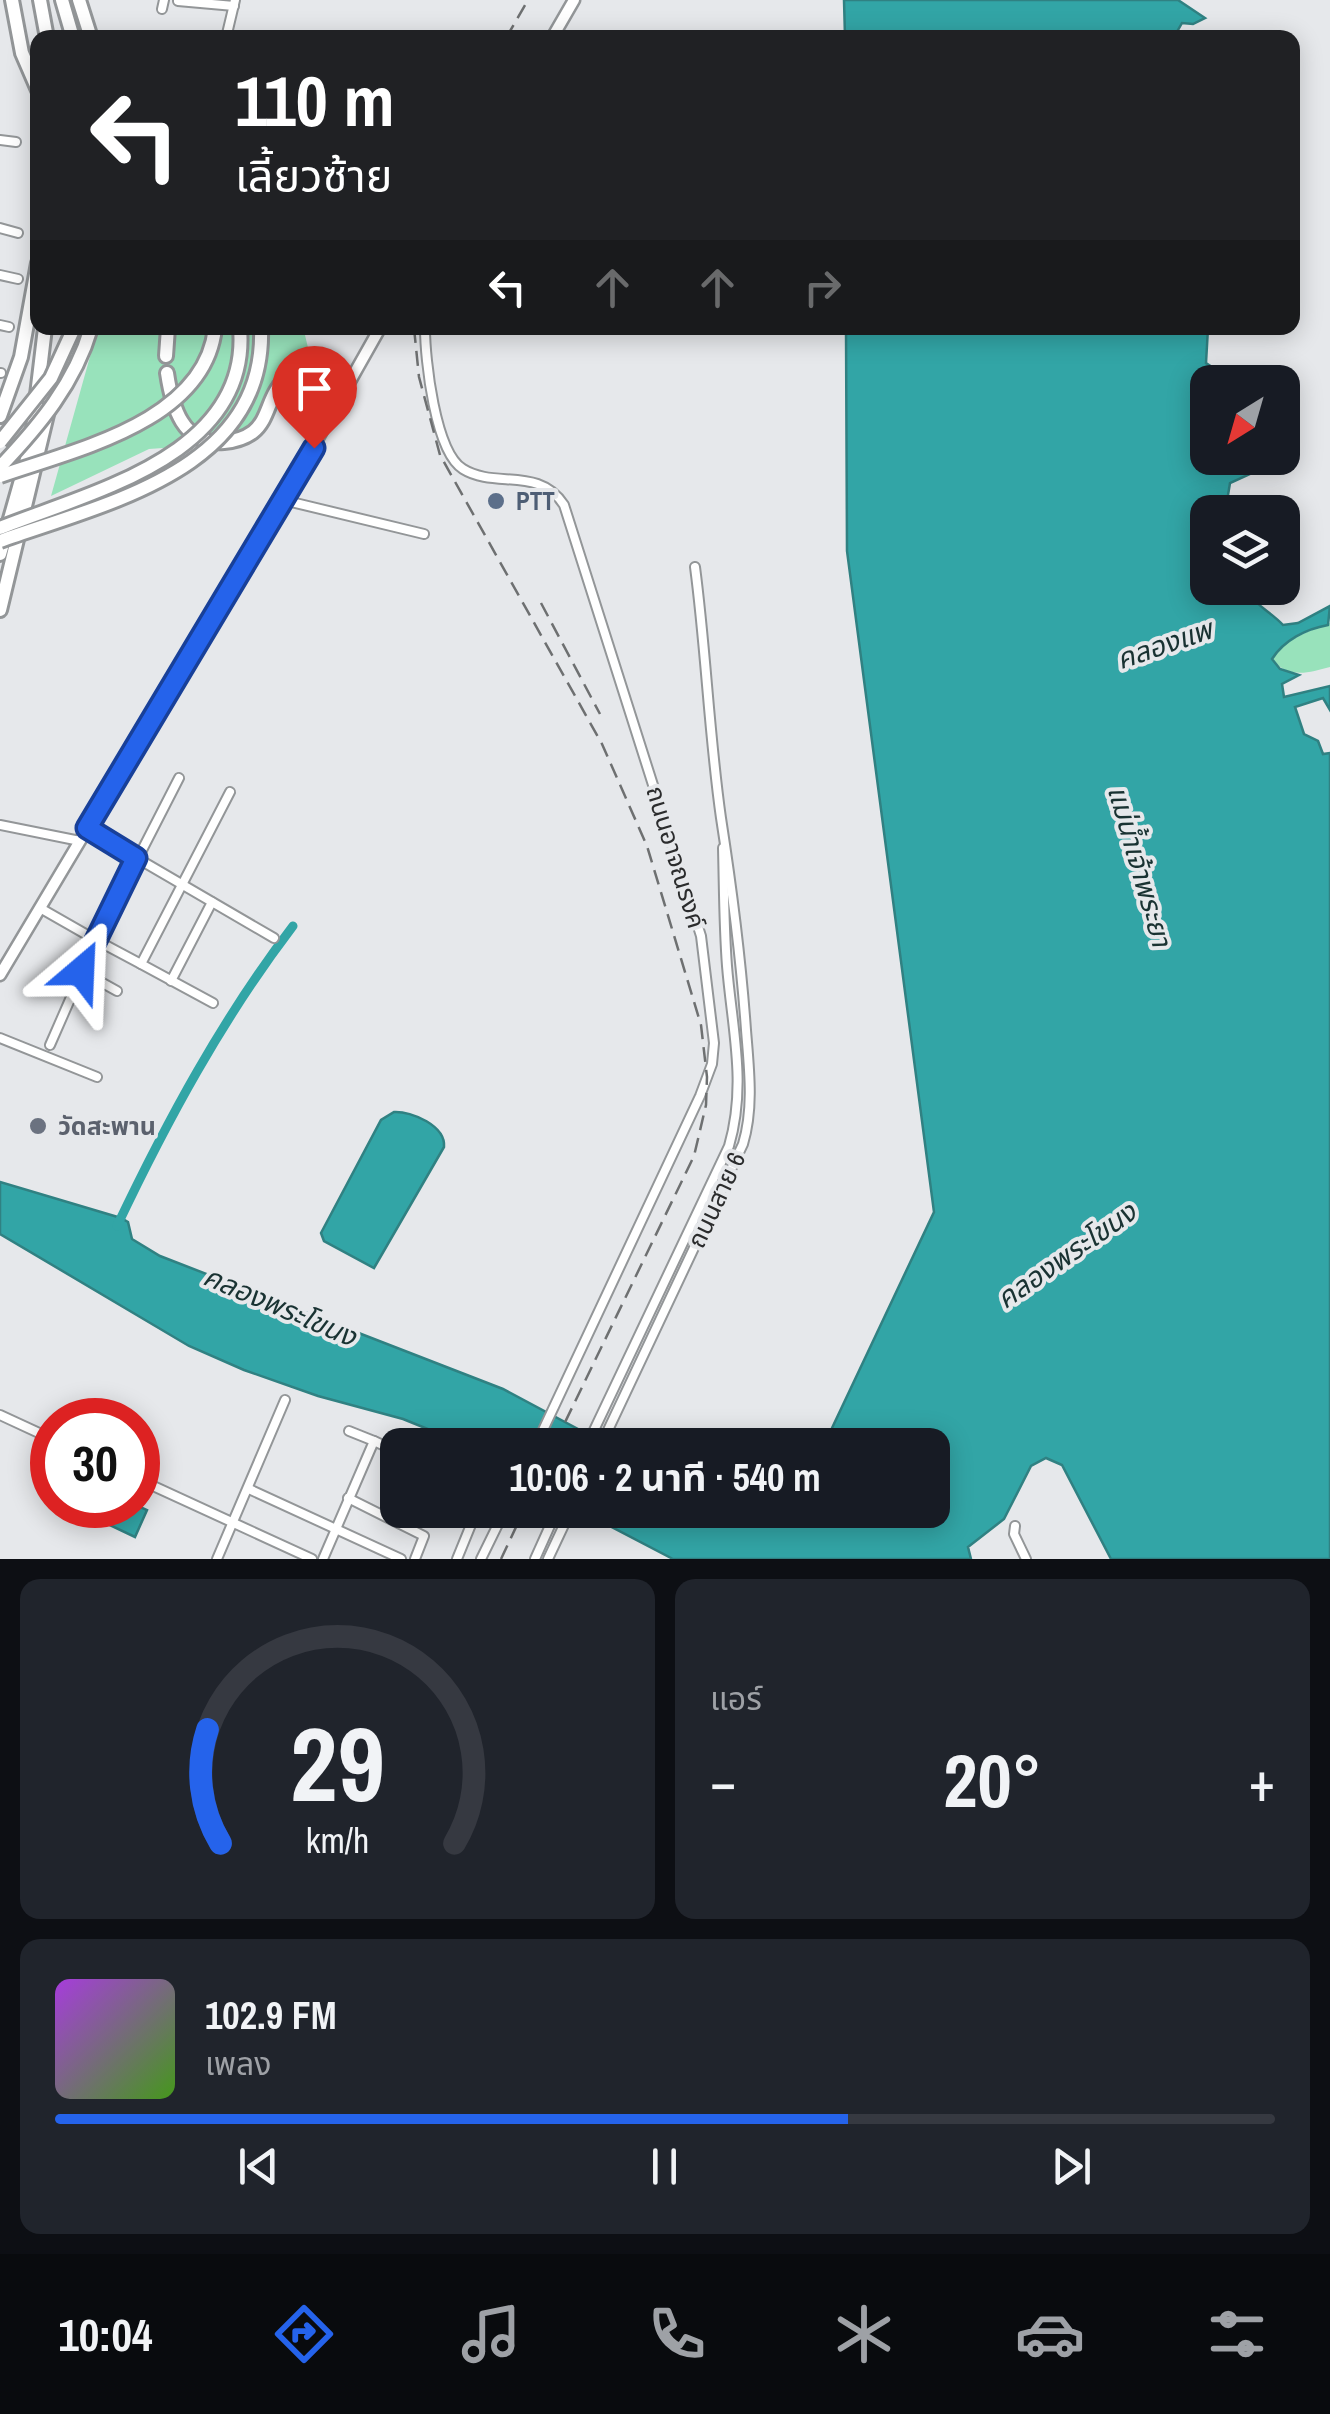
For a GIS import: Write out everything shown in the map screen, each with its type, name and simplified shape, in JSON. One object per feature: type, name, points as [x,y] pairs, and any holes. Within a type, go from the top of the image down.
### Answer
[{"type":"highway","points":[[12,0],[22,54],[30,72]]},
{"type":"highway","points":[[40,0],[45,30]]},
{"type":"highway","points":[[59,0],[64,30]]},
{"type":"highway","points":[[59,0],[70,30]]},
{"type":"highway","points":[[77,0],[82,30]]},
{"type":"highway","points":[[77,0],[88,30]]},
{"type":"highway","points":[[0,416],[21,357],[30,307]]},
{"type":"highway","points":[[0,554],[31,445],[45,335]]},
{"type":"highway","points":[[0,610],[43,440],[65,335]]},
{"type":"highway","points":[[0,442],[51,378],[71,335]]},
{"type":"highway","points":[[43,440],[85,335]]},
{"type":"highway","points":[[0,467],[74,375],[85,335]]},
{"type":"highway","points":[[166,356],[168,335]]},
{"type":"highway","points":[[0,476],[129,428],[175,400],[205,363],[213,335]]},
{"type":"highway","points":[[0,528],[128,478],[189,442],[212,416],[230,383],[238,359],[240,335]]},
{"type":"highway","points":[[0,541],[149,486],[215,444],[252,389],[259,365],[261,335]]},
{"type":"highway","points":[[167,373],[174,411],[189,432],[208,442],[236,441],[252,433],[265,417],[278,386],[301,368],[325,367],[346,384]]},
{"type":"main road","points":[[557,30],[574,0]]},
{"type":"main road","points":[[0,975],[329,422],[346,384],[376,335]]},
{"type":"street","points":[[178,1],[235,3],[228,30]]},
{"type":"street","points":[[0,140],[16,142]]},
{"type":"street","points":[[0,228],[18,233]]},
{"type":"street","points":[[0,275],[18,279]]},
{"type":"street","name":"ถนนอาจณรงค์","points":[[426,335],[441,431],[454,461],[468,472],[536,483],[551,490],[564,505],[701,936],[713,1030],[712,1064],[693,1112],[544,1428]]},
{"type":"street","points":[[283,500],[424,534]]},
{"type":"street","name":"ถนนสาย 6","points":[[595,1428],[728,1146],[737,1108],[737,1038],[727,968],[721,818],[695,567]]},
{"type":"street","points":[[50,1045],[81,971],[179,778]]},
{"type":"street","points":[[141,964],[230,792]]},
{"type":"street","name":"ถนนสาย 6","points":[[610,1428],[747,1132],[750,1084],[742,967],[721,818]]},
{"type":"street","points":[[0,825],[80,841]]},
{"type":"street","points":[[87,828],[274,938]]},
{"type":"street","points":[[171,980],[212,902]]},
{"type":"street","points":[[40,908],[213,1003]]},
{"type":"street","points":[[81,971],[118,991]]},
{"type":"street","points":[[0,1038],[98,1076]]},
{"type":"street","points":[[217,1559],[285,1400]]},
{"type":"street","points":[[0,1416],[30,1429]]},
{"type":"street","points":[[349,1431],[380,1444]]},
{"type":"street","points":[[323,1559],[374,1441]]},
{"type":"street","points":[[160,1488],[312,1559]]},
{"type":"street","points":[[248,1489],[401,1559]]},
{"type":"street","points":[[348,1498],[424,1536],[415,1559]]},
{"type":"street","points":[[1015,1526],[1014,1534],[1026,1559]]},
{"type":"street","points":[[458,1559],[470,1528]]},
{"type":"street","points":[[481,1559],[496,1528]]},
{"type":"street","points":[[534,1559],[549,1528]]},
{"type":"street","points":[[548,1559],[563,1528]]},
{"type":"green space","points":[[96,335],[305,335],[309,352],[260,434],[233,443],[149,449],[51,496]]},
{"type":"green space","points":[[1330,623],[1330,667],[1292,672],[1272,659],[1291,641]]},
{"type":"water","points":[[844,0],[1178,0],[1205,18],[1193,24],[1182,23],[1178,30],[845,30]]},
{"type":"water","points":[[846,335],[1208,335],[1209,365],[1190,365],[1190,475],[1248,475],[1230,483],[1228,495],[1190,495],[1190,605],[1259,605],[1283,625],[1298,623],[1330,606],[1328,625],[1296,636],[1272,659],[1280,669],[1299,675],[1282,684],[1284,697],[1330,686],[1330,710],[1323,698],[1295,707],[1304,734],[1318,741],[1323,754],[1330,753],[1330,1559],[1111,1559],[1062,1465],[1046,1458],[1031,1466],[1004,1519],[968,1547],[971,1559],[673,1559],[614,1528],[950,1528],[950,1428],[832,1428],[934,1212],[847,551]]},
{"type":"water","points":[[394,1112],[410,1114],[434,1126],[444,1147],[374,1268],[324,1241],[321,1233],[381,1120]]},
{"type":"water","name":"คลองพระโขนง","points":[[0,1182],[121,1218],[128,1222],[132,1239],[160,1256],[503,1389],[576,1428],[425,1428],[318,1396],[189,1346],[0,1234]]},
{"type":"water","points":[[116,1528],[139,1528],[135,1537]]},
{"type":"waterway","points":[[117,1226],[197,1072],[293,926]]},
{"type":"railway","points":[[511,30],[528,0]]},
{"type":"railway","points":[[415,335],[419,377],[440,455],[602,744],[647,846],[701,1025],[706,1105],[694,1156],[562,1428]]},
{"type":"railway","points":[[541,603],[600,714]]},
{"type":"railway","points":[[501,1559],[516,1528]]},
{"type":"place","name":"PTT","points":[[496,501]]},
{"type":"place","name":"วัดสะพาน","points":[[38,1126]]},
{"type":"route","points":[[81,971],[136,858],[87,828],[314,448]]},
{"type":"water label","name":"คลองแพ","points":[[1164,644]]},
{"type":"water label","name":"แม่น้ำเจ้าพระยา","points":[[1140,866]]}]
